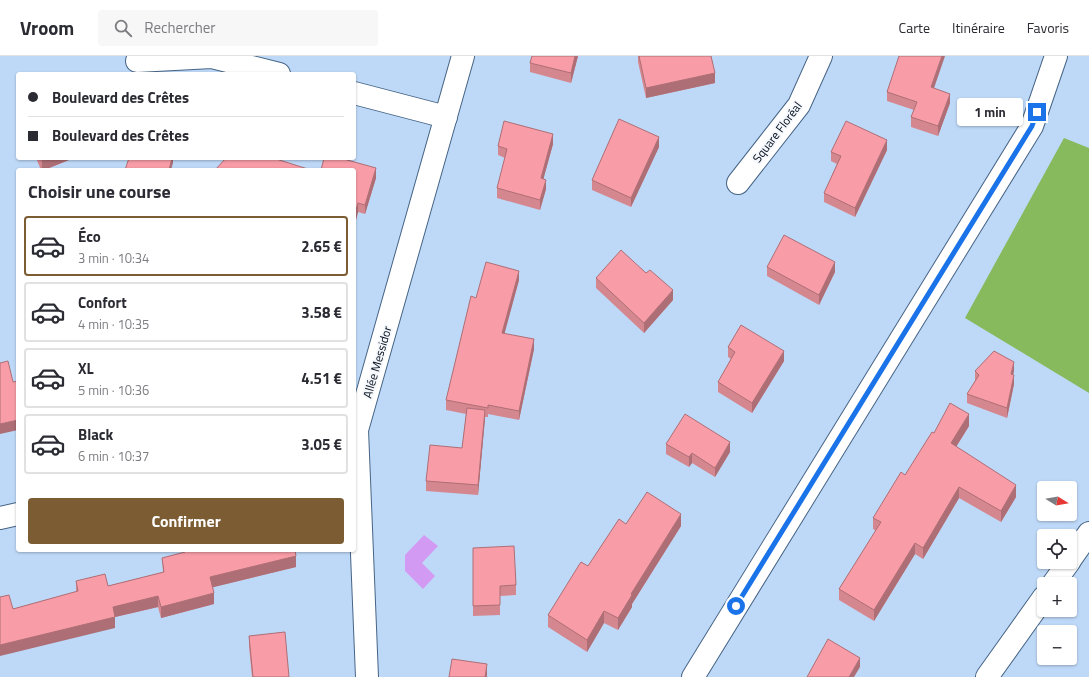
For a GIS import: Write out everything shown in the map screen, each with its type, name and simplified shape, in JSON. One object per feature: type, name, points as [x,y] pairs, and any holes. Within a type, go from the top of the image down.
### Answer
[{"type":"street","name":"Allée Messidor","points":[[367,677],[356,430],[463,56]]},
{"type":"street","name":"Square Floréal","points":[[738,183],[799,104],[821,56]]},
{"type":"street","points":[[693,677],[1032,126],[1056,56]]},
{"type":"street","points":[[137,61],[212,57],[271,72]]},
{"type":"street","points":[[356,94],[446,117]]},
{"type":"street","points":[[0,518],[16,514]]},
{"type":"street","points":[[1077,550],[1089,533]]},
{"type":"street","points":[[987,677],[1037,607]]},
{"type":"green space","points":[[1064,138],[1089,148],[1089,393],[965,318]]},
{"type":"shaded area","points":[[424,535],[438,546],[422,563],[435,576],[423,589],[405,571],[405,555]]},
{"type":"building","points":[[532,56],[575,56],[571,73],[530,63]]},
{"type":"building","points":[[639,56],[711,56],[715,73],[646,88]]},
{"type":"building","points":[[899,56],[942,56],[931,87],[950,94],[938,126],[911,117],[917,102],[887,92]]},
{"type":"building","points":[[619,119],[659,137],[631,198],[592,180]]},
{"type":"building","points":[[504,121],[553,134],[541,178],[546,180],[540,200],[497,188],[507,149],[498,146]]},
{"type":"building","points":[[846,121],[887,140],[855,208],[824,193],[841,156],[831,152]]},
{"type":"building","points":[[128,160],[172,160],[170,168],[126,168]]},
{"type":"building","points":[[224,160],[279,160],[305,168],[217,168]]},
{"type":"building","points":[[324,160],[347,160],[376,168],[365,205],[358,203],[356,210],[356,168],[322,168]]},
{"type":"building","points":[[784,235],[835,262],[819,295],[767,267]]},
{"type":"building","points":[[621,250],[646,273],[650,270],[673,290],[644,323],[596,278]]},
{"type":"building","points":[[486,262],[519,271],[502,333],[534,339],[519,411],[488,405],[488,408],[446,400],[471,296],[476,298]]},
{"type":"building","points":[[741,325],[784,351],[752,403],[718,382],[735,352],[728,347]]},
{"type":"building","points":[[994,351],[1014,362],[1011,374],[1014,375],[1007,408],[967,394],[979,375],[975,371]]},
{"type":"building","points":[[8,361],[13,382],[16,381],[16,420],[0,424],[0,363]]},
{"type":"building","points":[[950,403],[969,414],[951,443],[1016,485],[1001,511],[959,487],[923,548],[915,543],[874,610],[839,589],[881,522],[873,518],[901,472],[905,475],[932,432],[934,433]]},
{"type":"building","points":[[467,408],[485,410],[478,485],[426,481],[430,445],[462,448]]},
{"type":"building","points":[[685,414],[730,442],[715,468],[692,453],[689,457],[666,444]]},
{"type":"building","points":[[647,492],[681,514],[631,594],[632,595],[618,618],[604,611],[587,640],[548,615],[581,562],[588,566],[619,519],[626,524]]},
{"type":"building","points":[[514,546],[516,585],[500,586],[500,605],[473,606],[473,548]]},
{"type":"building","points":[[185,552],[295,552],[296,556],[210,577],[214,593],[161,607],[158,596],[113,607],[115,617],[0,645],[0,597],[9,595],[13,609],[78,591],[76,581],[105,574],[108,586],[164,572],[162,558]]},
{"type":"building","points":[[285,632],[289,677],[253,677],[249,636]]},
{"type":"building","points":[[828,639],[860,658],[849,677],[807,677]]},
{"type":"building","points":[[452,659],[487,664],[485,677],[449,677]]},
{"type":"route","points":[[736,606],[1032,126],[1037,112]]}]
